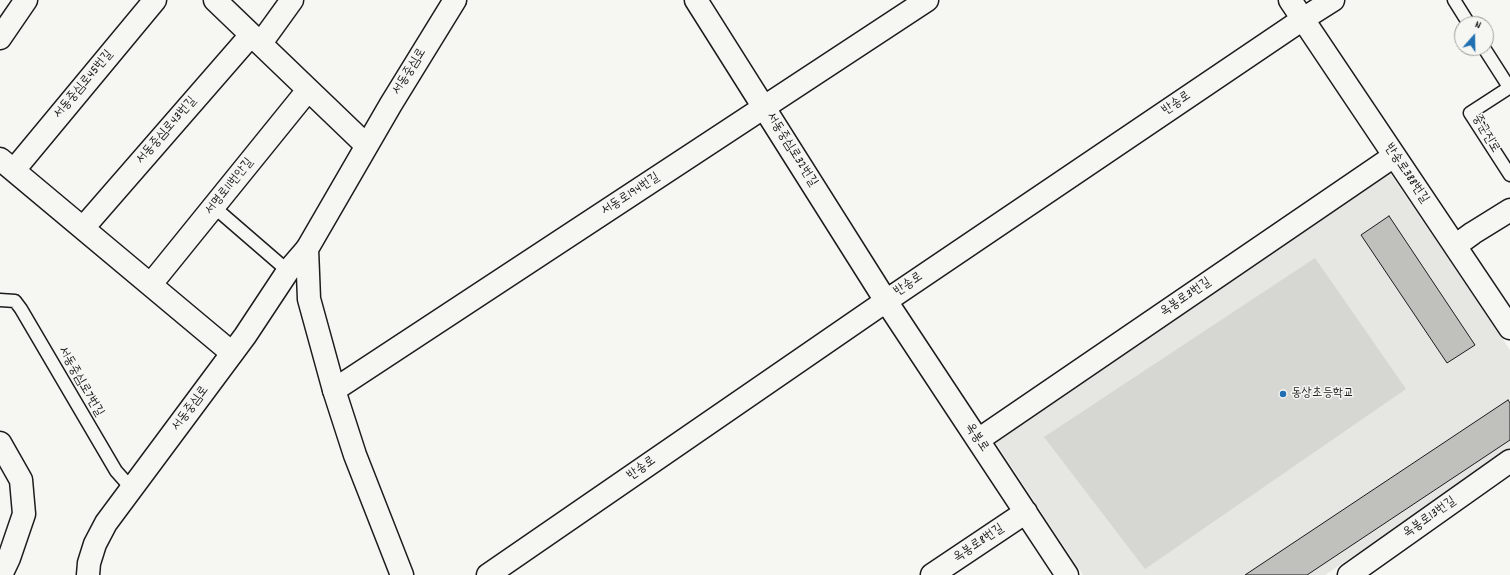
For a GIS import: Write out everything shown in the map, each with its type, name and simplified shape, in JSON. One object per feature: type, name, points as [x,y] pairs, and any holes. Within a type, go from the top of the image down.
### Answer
[{"type":"street","points":[[0,38],[26,0]]},
{"type":"street","name":"서동중심로45번길","points":[[7,165],[155,0]]},
{"type":"street","points":[[215,0],[366,145]]},
{"type":"street","name":"서동중심로43번길","points":[[83,228],[292,0]]},
{"type":"street","name":"서동중심로","points":[[88,575],[89,564],[100,534],[106,523],[232,353],[288,271],[307,249],[366,145],[455,0]]},
{"type":"street","name":"서동중심로32번길","points":[[696,0],[886,301]]},
{"type":"street","name":"반송로388번길","points":[[1290,0],[1510,328]]},
{"type":"street","name":"반송로","points":[[488,575],[886,301],[1333,0]]},
{"type":"street","name":"서동로194번길","points":[[334,390],[764,107],[913,4]]},
{"type":"street","name":"서명로11번안길","points":[[151,284],[308,90]]},
{"type":"street","name":"옥봉로3번길","points":[[978,440],[1394,156]]},
{"type":"street","points":[[7,165],[232,353]]},
{"type":"street","points":[[1455,246],[1510,210]]},
{"type":"street","points":[[307,249],[308,299],[334,390],[355,455],[402,575]]},
{"type":"street","name":"옥봉로","points":[[886,301],[1067,575]]},
{"type":"street","points":[[0,443],[21,480],[24,514],[9,558],[1,575]]},
{"type":"street","name":"옥봉로13번길","points":[[1349,575],[1510,461]]},
{"type":"street","name":"옥봉로8번길","points":[[932,575],[1026,512]]},
{"type":"lane","points":[[1454,0],[1464,16]]},
{"type":"lane","points":[[1489,56],[1509,87]]},
{"type":"lane","name":"중군진로","points":[[1509,87],[1470,113],[1510,175]]},
{"type":"lane","points":[[214,207],[288,271]]},
{"type":"lane","name":"서동중심로7번길","points":[[0,300],[15,301],[116,471],[132,489]]},
{"type":"shaded area","name":"동상초등학교","points":[[1388,170],[1510,350],[1510,451],[1325,575],[1083,575],[992,437]]},
{"type":"shaded area","points":[[1315,258],[1406,389],[1145,569],[1044,437]]},
{"type":"building","points":[[1389,216],[1475,345],[1447,363],[1361,235]]},
{"type":"building","points":[[1508,400],[1510,403],[1510,440],[1307,575],[1245,575]]},
{"type":"place","name":"동상초등학교","points":[[1283,394]]}]
